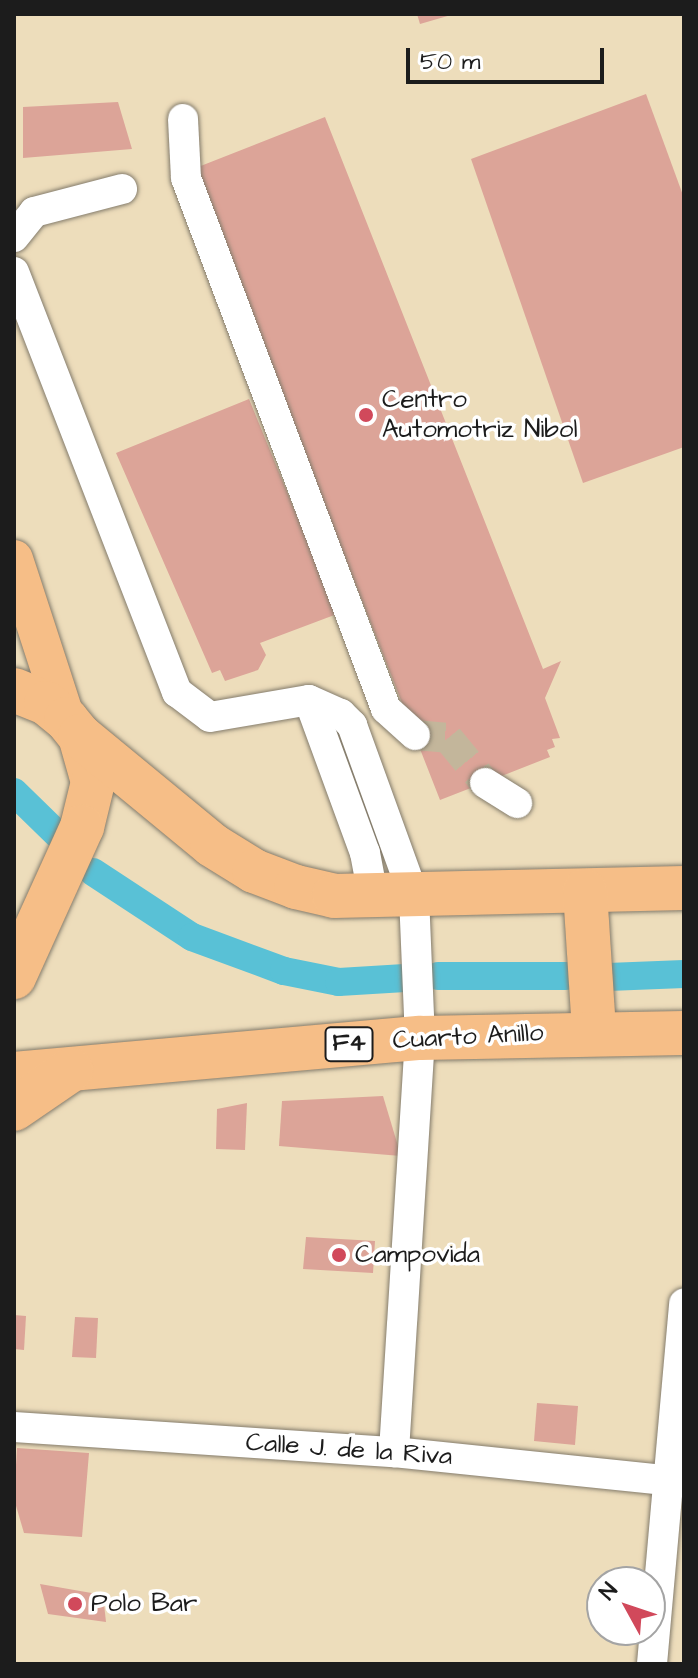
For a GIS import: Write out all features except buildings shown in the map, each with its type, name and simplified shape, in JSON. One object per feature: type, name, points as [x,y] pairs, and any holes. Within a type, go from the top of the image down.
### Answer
[{"type":"highway","points":[[14,690],[46,703],[146,796],[254,871],[334,896],[684,888]]},
{"type":"highway","points":[[14,977],[82,827],[93,782],[73,728]]},
{"type":"highway","points":[[585,891],[593,1016]]},
{"type":"highway","name":"Cuarto Anillo","points":[[14,1074],[419,1022],[593,1016],[684,1033]]},
{"type":"highway","points":[[14,1109],[74,1068]]},
{"type":"main road","points":[[14,559],[73,728]]},
{"type":"street","points":[[183,119],[186,178],[386,709],[415,735]]},
{"type":"street","points":[[14,237],[34,212],[122,189]]},
{"type":"street","points":[[14,272],[177,692],[210,717],[309,700],[341,714],[352,725],[394,896],[417,957],[419,1022],[394,1452]]},
{"type":"street","points":[[309,700],[365,853],[394,896]]},
{"type":"street","points":[[485,783],[517,803]]},
{"type":"street","points":[[652,1664],[676,1481],[684,1303]]},
{"type":"street","name":"Calle J. de la Riva","points":[[14,1427],[394,1452],[676,1481]]},
{"type":"waterway","points":[[14,792],[58,835]]},
{"type":"waterway","points":[[93,872],[192,937],[284,971],[339,982],[405,978]]},
{"type":"waterway","points":[[608,977],[684,974]]},
{"type":"waterway","points":[[438,976],[566,976]]},
{"type":"tunnel","points":[[415,735],[448,738],[485,783]]},
{"type":"place","name":"Centro Automotriz Nibol","points":[[366,415]]},
{"type":"place","name":"Campovida","points":[[339,1255]]},
{"type":"place","name":"Polo Bar","points":[[75,1604]]}]
